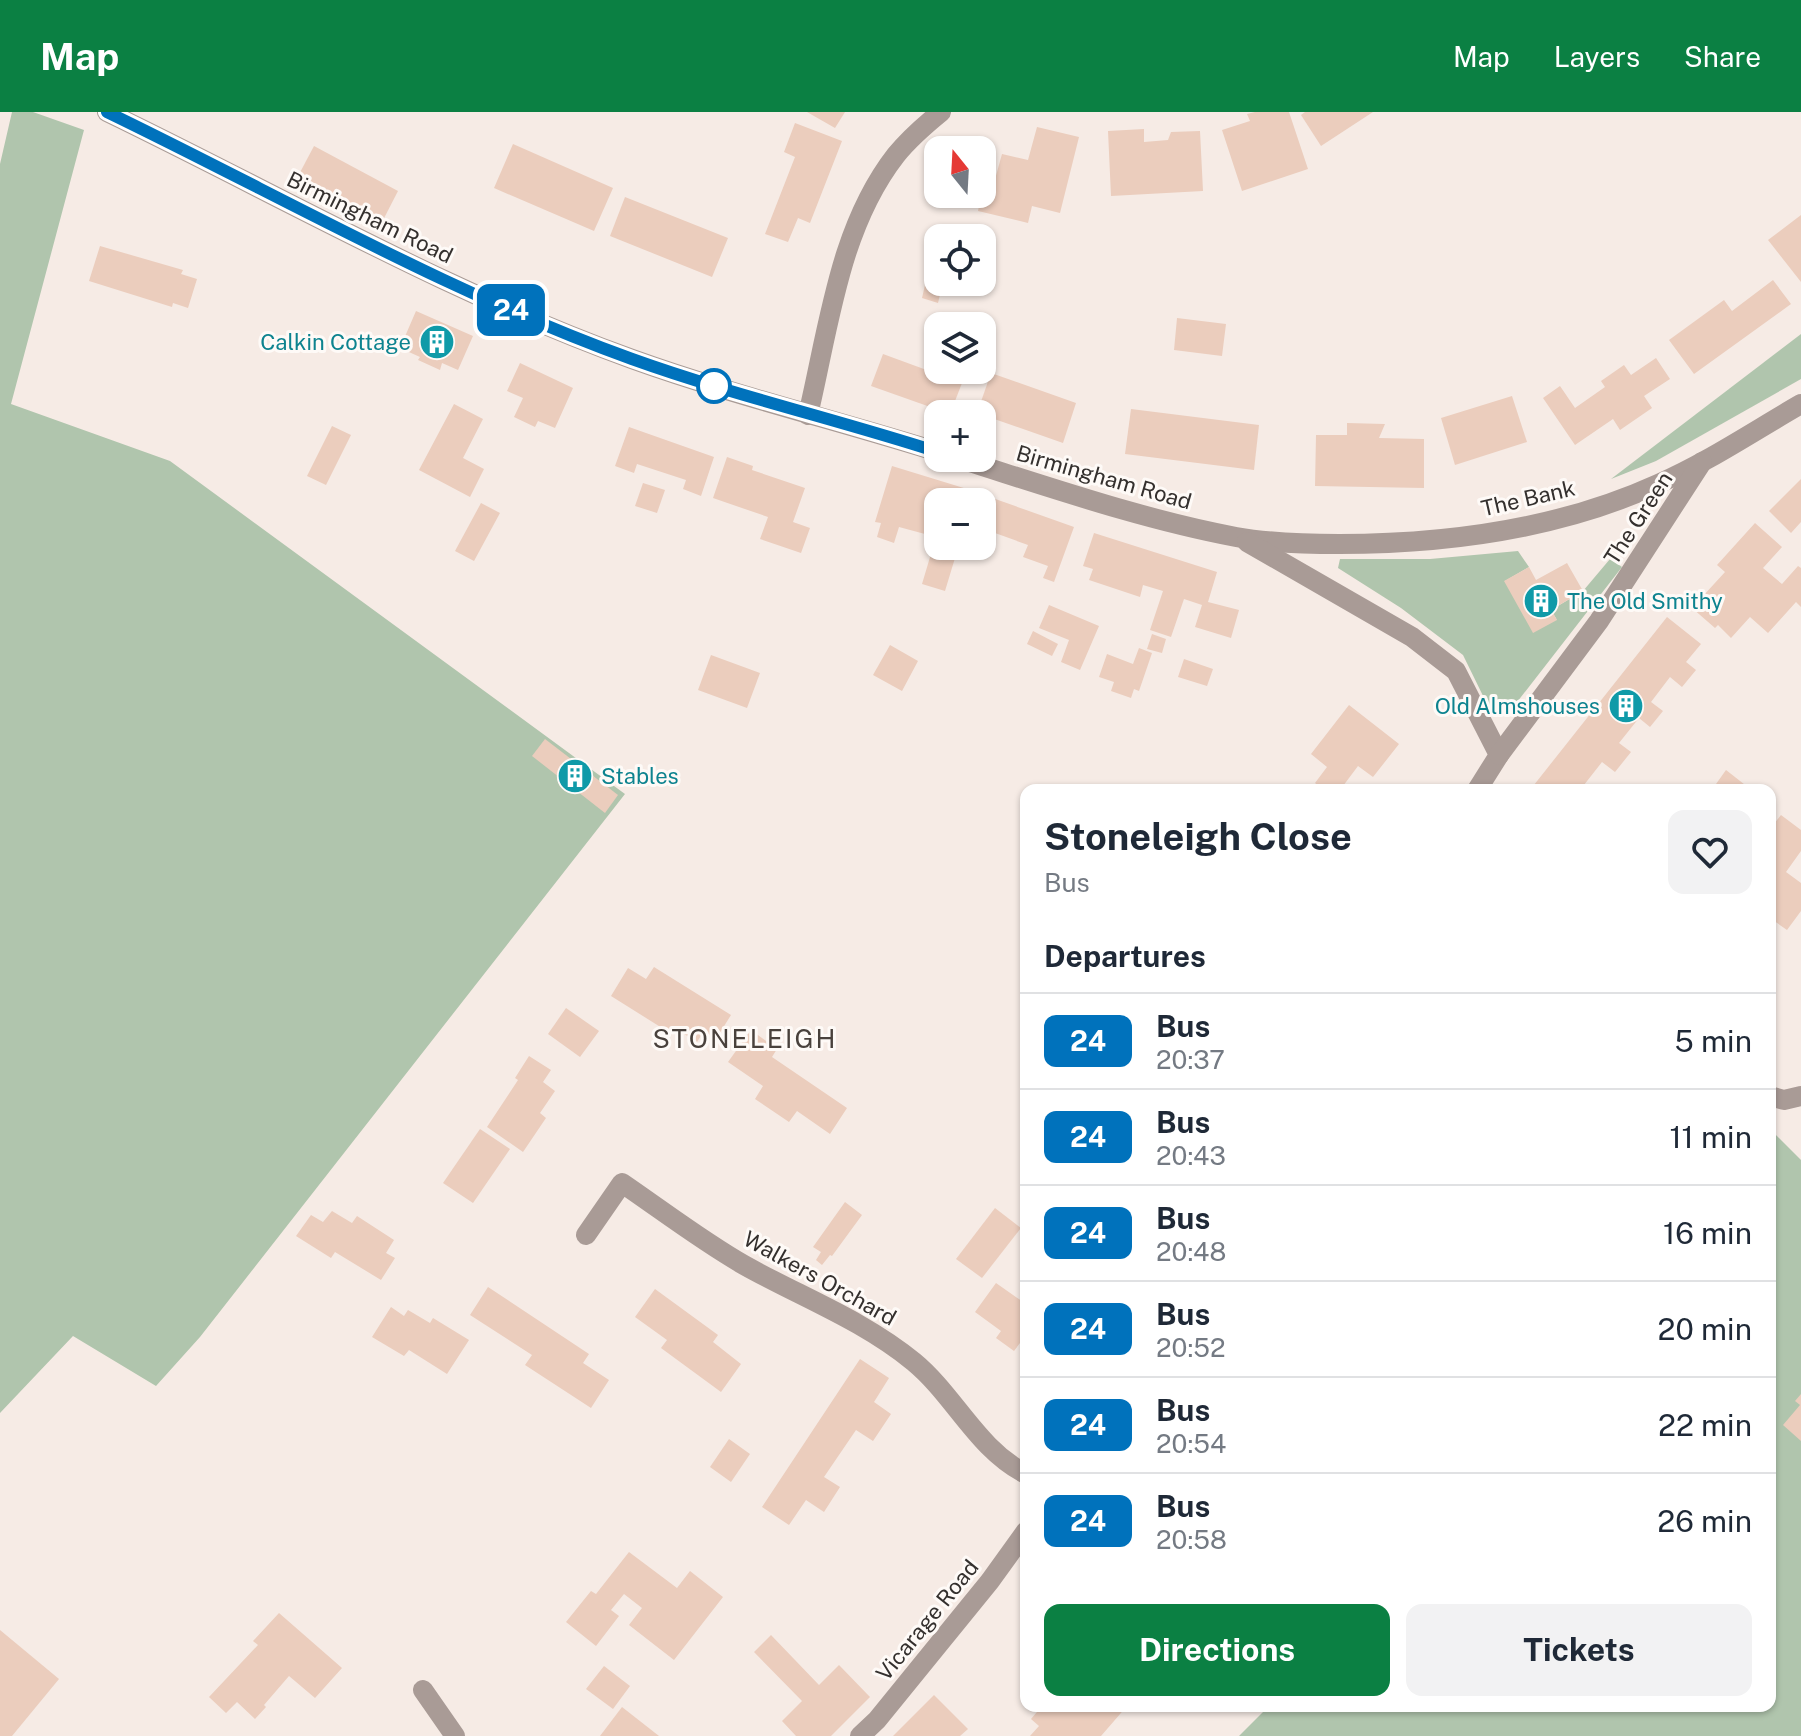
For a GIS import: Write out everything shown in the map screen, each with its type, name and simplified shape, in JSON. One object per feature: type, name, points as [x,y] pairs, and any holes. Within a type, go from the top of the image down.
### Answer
[{"type":"street","name":"Birmingham Road","points":[[108,112],[464,290],[631,359],[924,448]]},
{"type":"street","points":[[808,415],[846,253],[859,217],[896,155],[941,112]]},
{"type":"street","name":"The Bank","points":[[1240,538],[1308,544],[1375,544],[1513,530],[1617,500],[1658,484],[1801,404]]},
{"type":"street","name":"The Green","points":[[1481,784],[1599,621],[1702,462]]},
{"type":"street","name":"Birmingham Road","points":[[996,470],[1145,518],[1240,538]]},
{"type":"street","points":[[1240,538],[1412,637],[1456,671],[1499,755]]},
{"type":"street","points":[[1776,1098],[1784,1100],[1801,1096]]},
{"type":"street","name":"Walkers Orchard","points":[[586,1235],[622,1183],[743,1264],[848,1318],[896,1349],[916,1364],[1008,1465],[1020,1471]]},
{"type":"street","name":"Vicarage Road","points":[[860,1736],[877,1720],[1020,1539]]},
{"type":"street","points":[[423,1690],[455,1736]]},
{"type":"green space","points":[[12,112],[33,112],[84,130],[11,404],[170,461],[625,794],[200,1337],[156,1386],[73,1336],[0,1413],[0,164]]},
{"type":"green space","points":[[1801,334],[1801,379],[1656,461],[1611,479]]},
{"type":"green space","points":[[1518,551],[1529,567],[1505,581],[1557,620],[1551,610],[1583,591],[1610,559],[1622,567],[1514,706],[1498,711],[1487,704],[1463,655],[1401,608],[1338,568],[1340,559],[1430,559]]},
{"type":"green space","points":[[1776,1135],[1801,1160],[1801,1736],[1239,1736],[1263,1712],[1776,1712]]},
{"type":"building","points":[[807,112],[845,112],[835,128]]},
{"type":"building","points":[[1289,112],[1308,169],[1242,191],[1222,130],[1250,121],[1247,114]]},
{"type":"building","points":[[1305,112],[1373,112],[1321,146],[1301,115]]},
{"type":"building","points":[[795,123],[842,141],[810,223],[798,218],[788,242],[765,234],[795,157],[784,152]]},
{"type":"building","points":[[1037,127],[1079,137],[1060,213],[1032,206],[1028,223],[978,211],[979,208],[996,208],[996,176],[1002,154],[1028,160]]},
{"type":"building","points":[[1144,129],[1144,142],[1168,140],[1171,132],[1200,131],[1203,191],[1111,196],[1108,131]]},
{"type":"building","points":[[513,144],[613,188],[594,231],[494,188]]},
{"type":"building","points":[[314,146],[398,191],[380,226],[296,180]]},
{"type":"building","points":[[625,197],[728,238],[712,277],[610,236]]},
{"type":"building","points":[[1801,215],[1801,282],[1768,240]]},
{"type":"building","points":[[100,246],[183,270],[181,274],[197,279],[188,308],[173,303],[172,307],[89,281]]},
{"type":"building","points":[[1773,280],[1791,304],[1694,374],[1669,340],[1724,300],[1732,311]]},
{"type":"building","points":[[924,289],[924,296],[940,296],[938,303],[922,298]]},
{"type":"building","name":"Calkin Cottage","points":[[416,311],[473,336],[458,370],[442,363],[440,370],[400,348]]},
{"type":"building","points":[[1177,318],[1226,324],[1222,356],[1174,350]]},
{"type":"building","points":[[883,354],[924,369],[924,384],[962,384],[955,400],[924,400],[924,405],[871,386]]},
{"type":"building","points":[[1656,358],[1670,379],[1644,396],[1652,408],[1620,430],[1613,419],[1575,445],[1543,398],[1560,386],[1575,408],[1605,387],[1601,381],[1624,365],[1631,375]]},
{"type":"building","points":[[520,363],[573,388],[555,428],[538,421],[535,427],[514,417],[523,398],[507,391]]},
{"type":"building","points":[[996,375],[1076,403],[1063,443],[996,420],[996,400],[982,400],[987,384],[996,384]]},
{"type":"building","points":[[1512,396],[1527,442],[1455,465],[1441,418]]},
{"type":"building","points":[[454,404],[483,419],[463,458],[484,469],[470,497],[419,470]]},
{"type":"building","points":[[1131,409],[1259,425],[1254,470],[1125,454]]},
{"type":"building","points":[[1347,423],[1385,424],[1379,438],[1424,439],[1424,488],[1315,486],[1316,435],[1347,435]]},
{"type":"building","points":[[332,426],[351,435],[326,485],[307,476]]},
{"type":"building","points":[[629,427],[714,457],[701,496],[683,489],[686,480],[637,464],[634,473],[615,466]]},
{"type":"building","points":[[727,457],[753,466],[752,470],[805,488],[793,522],[810,528],[801,553],[760,539],[768,517],[713,498]]},
{"type":"building","points":[[892,466],[964,488],[924,488],[924,534],[899,527],[894,543],[877,537],[881,523],[875,522]]},
{"type":"building","points":[[1801,479],[1801,522],[1791,533],[1769,511]]},
{"type":"building","points":[[643,483],[665,490],[657,513],[635,506]]},
{"type":"building","points":[[996,499],[1074,527],[1054,582],[1043,578],[1048,566],[1023,557],[1028,545],[996,533]]},
{"type":"building","points":[[481,503],[500,513],[474,561],[455,551]]},
{"type":"building","points":[[1755,523],[1782,547],[1763,568],[1782,584],[1798,566],[1801,568],[1801,607],[1796,602],[1768,633],[1750,617],[1731,638],[1692,608],[1725,572],[1717,565]]},
{"type":"building","points":[[1094,533],[1217,572],[1208,602],[1239,610],[1231,638],[1195,627],[1202,605],[1184,599],[1171,637],[1150,630],[1163,591],[1143,585],[1140,597],[1089,580],[1093,569],[1083,566]]},
{"type":"building","points":[[929,560],[954,560],[945,591],[922,584]]},
{"type":"building","name":"The Old Smithy","points":[[1567,563],[1583,591],[1551,610],[1557,620],[1533,633],[1504,581],[1529,567],[1536,580]]},
{"type":"building","points":[[1049,605],[1099,626],[1080,670],[1061,662],[1069,640],[1039,628]]},
{"type":"building","name":"Old Almshouses","points":[[1667,617],[1701,644],[1686,662],[1696,670],[1682,687],[1670,677],[1651,702],[1663,711],[1650,727],[1639,718],[1619,743],[1631,752],[1615,772],[1602,762],[1585,784],[1535,784]]},
{"type":"building","points":[[1033,631],[1058,644],[1052,656],[1027,644]]},
{"type":"building","points":[[1152,634],[1166,639],[1162,653],[1147,649]]},
{"type":"building","points":[[890,645],[918,661],[902,691],[873,675]]},
{"type":"building","points":[[1139,648],[1152,653],[1139,691],[1134,689],[1131,698],[1111,691],[1114,682],[1099,677],[1107,654],[1133,664]]},
{"type":"building","points":[[711,655],[760,673],[747,708],[698,690]]},
{"type":"building","points":[[1184,659],[1213,669],[1207,686],[1178,677]]},
{"type":"building","points":[[1349,705],[1399,744],[1373,777],[1358,766],[1344,784],[1315,783],[1327,767],[1311,754]]},
{"type":"building","name":"Stables","points":[[545,739],[618,795],[605,813],[532,756]]},
{"type":"building","points":[[1726,770],[1744,784],[1716,784]]},
{"type":"building","points":[[1781,815],[1801,830],[1801,851],[1786,872],[1801,883],[1801,911],[1787,930],[1776,922],[1776,821]]},
{"type":"building","points":[[654,967],[731,1015],[716,1039],[704,1031],[697,1042],[673,1027],[670,1033],[611,996],[628,968],[646,979]]},
{"type":"building","points":[[566,1008],[599,1031],[580,1057],[548,1034]]},
{"type":"building","points":[[751,1030],[777,1049],[772,1057],[847,1108],[830,1134],[797,1111],[789,1122],[755,1099],[763,1086],[728,1062]]},
{"type":"building","points":[[529,1056],[551,1070],[543,1082],[555,1091],[540,1113],[546,1118],[523,1152],[487,1127],[518,1080],[515,1078]]},
{"type":"building","points":[[480,1129],[510,1149],[473,1203],[443,1183]]},
{"type":"building","points":[[845,1202],[862,1215],[822,1265],[816,1260],[821,1252],[813,1247]]},
{"type":"building","points":[[995,1208],[1020,1227],[982,1278],[956,1259]]},
{"type":"building","points":[[332,1211],[352,1223],[357,1216],[394,1240],[386,1253],[395,1258],[381,1280],[335,1252],[331,1258],[296,1236],[311,1215],[323,1222]]},
{"type":"building","points":[[996,1283],[1020,1300],[1020,1343],[1014,1351],[996,1338],[1001,1331],[975,1312]]},
{"type":"building","points":[[488,1287],[589,1354],[583,1363],[609,1380],[591,1408],[525,1365],[532,1355],[470,1315]]},
{"type":"building","points":[[655,1289],[718,1335],[713,1342],[741,1364],[721,1392],[661,1348],[667,1340],[635,1317]]},
{"type":"building","points":[[391,1307],[404,1316],[408,1310],[430,1323],[433,1318],[469,1340],[447,1374],[409,1350],[404,1356],[372,1337]]},
{"type":"building","points":[[860,1359],[889,1378],[874,1402],[891,1414],[873,1441],[856,1430],[824,1477],[840,1487],[824,1512],[806,1500],[789,1525],[762,1507]]},
{"type":"building","points":[[1801,1394],[1801,1441],[1783,1425],[1800,1405],[1795,1401]]},
{"type":"building","points":[[729,1439],[750,1454],[731,1482],[710,1467]]},
{"type":"building","points":[[629,1552],[677,1588],[690,1571],[723,1597],[674,1660],[629,1625],[642,1608],[624,1594],[611,1610],[619,1616],[596,1646],[566,1622],[591,1591],[596,1594]]},
{"type":"building","points":[[279,1613],[342,1668],[315,1698],[289,1676],[255,1719],[237,1702],[226,1713],[209,1697],[258,1645],[253,1641]]},
{"type":"building","points":[[0,1630],[59,1679],[12,1736],[0,1736]]},
{"type":"building","points":[[771,1635],[819,1685],[839,1665],[870,1697],[831,1736],[796,1736],[782,1721],[802,1701],[754,1652]]},
{"type":"building","points":[[604,1666],[630,1686],[613,1709],[586,1689]]},
{"type":"building","points":[[934,1695],[968,1729],[960,1736],[893,1736]]},
{"type":"building","points":[[622,1707],[659,1736],[600,1736]]},
{"type":"building","points":[[1037,1712],[1122,1712],[1101,1736],[1030,1736],[1039,1726],[1031,1719]]},
{"type":"bus line","name":"24","points":[[107,112],[380,250],[539,322],[631,359],[924,448]]},
{"type":"place","name":"Calkin Cottage","points":[[437,342]]},
{"type":"place","name":"The Old Smithy","points":[[1541,601]]},
{"type":"place","name":"Old Almshouses","points":[[1626,706]]},
{"type":"place","name":"Stables","points":[[575,776]]},
{"type":"district","name":"STONELEIGH","points":[[745,1038]]}]
